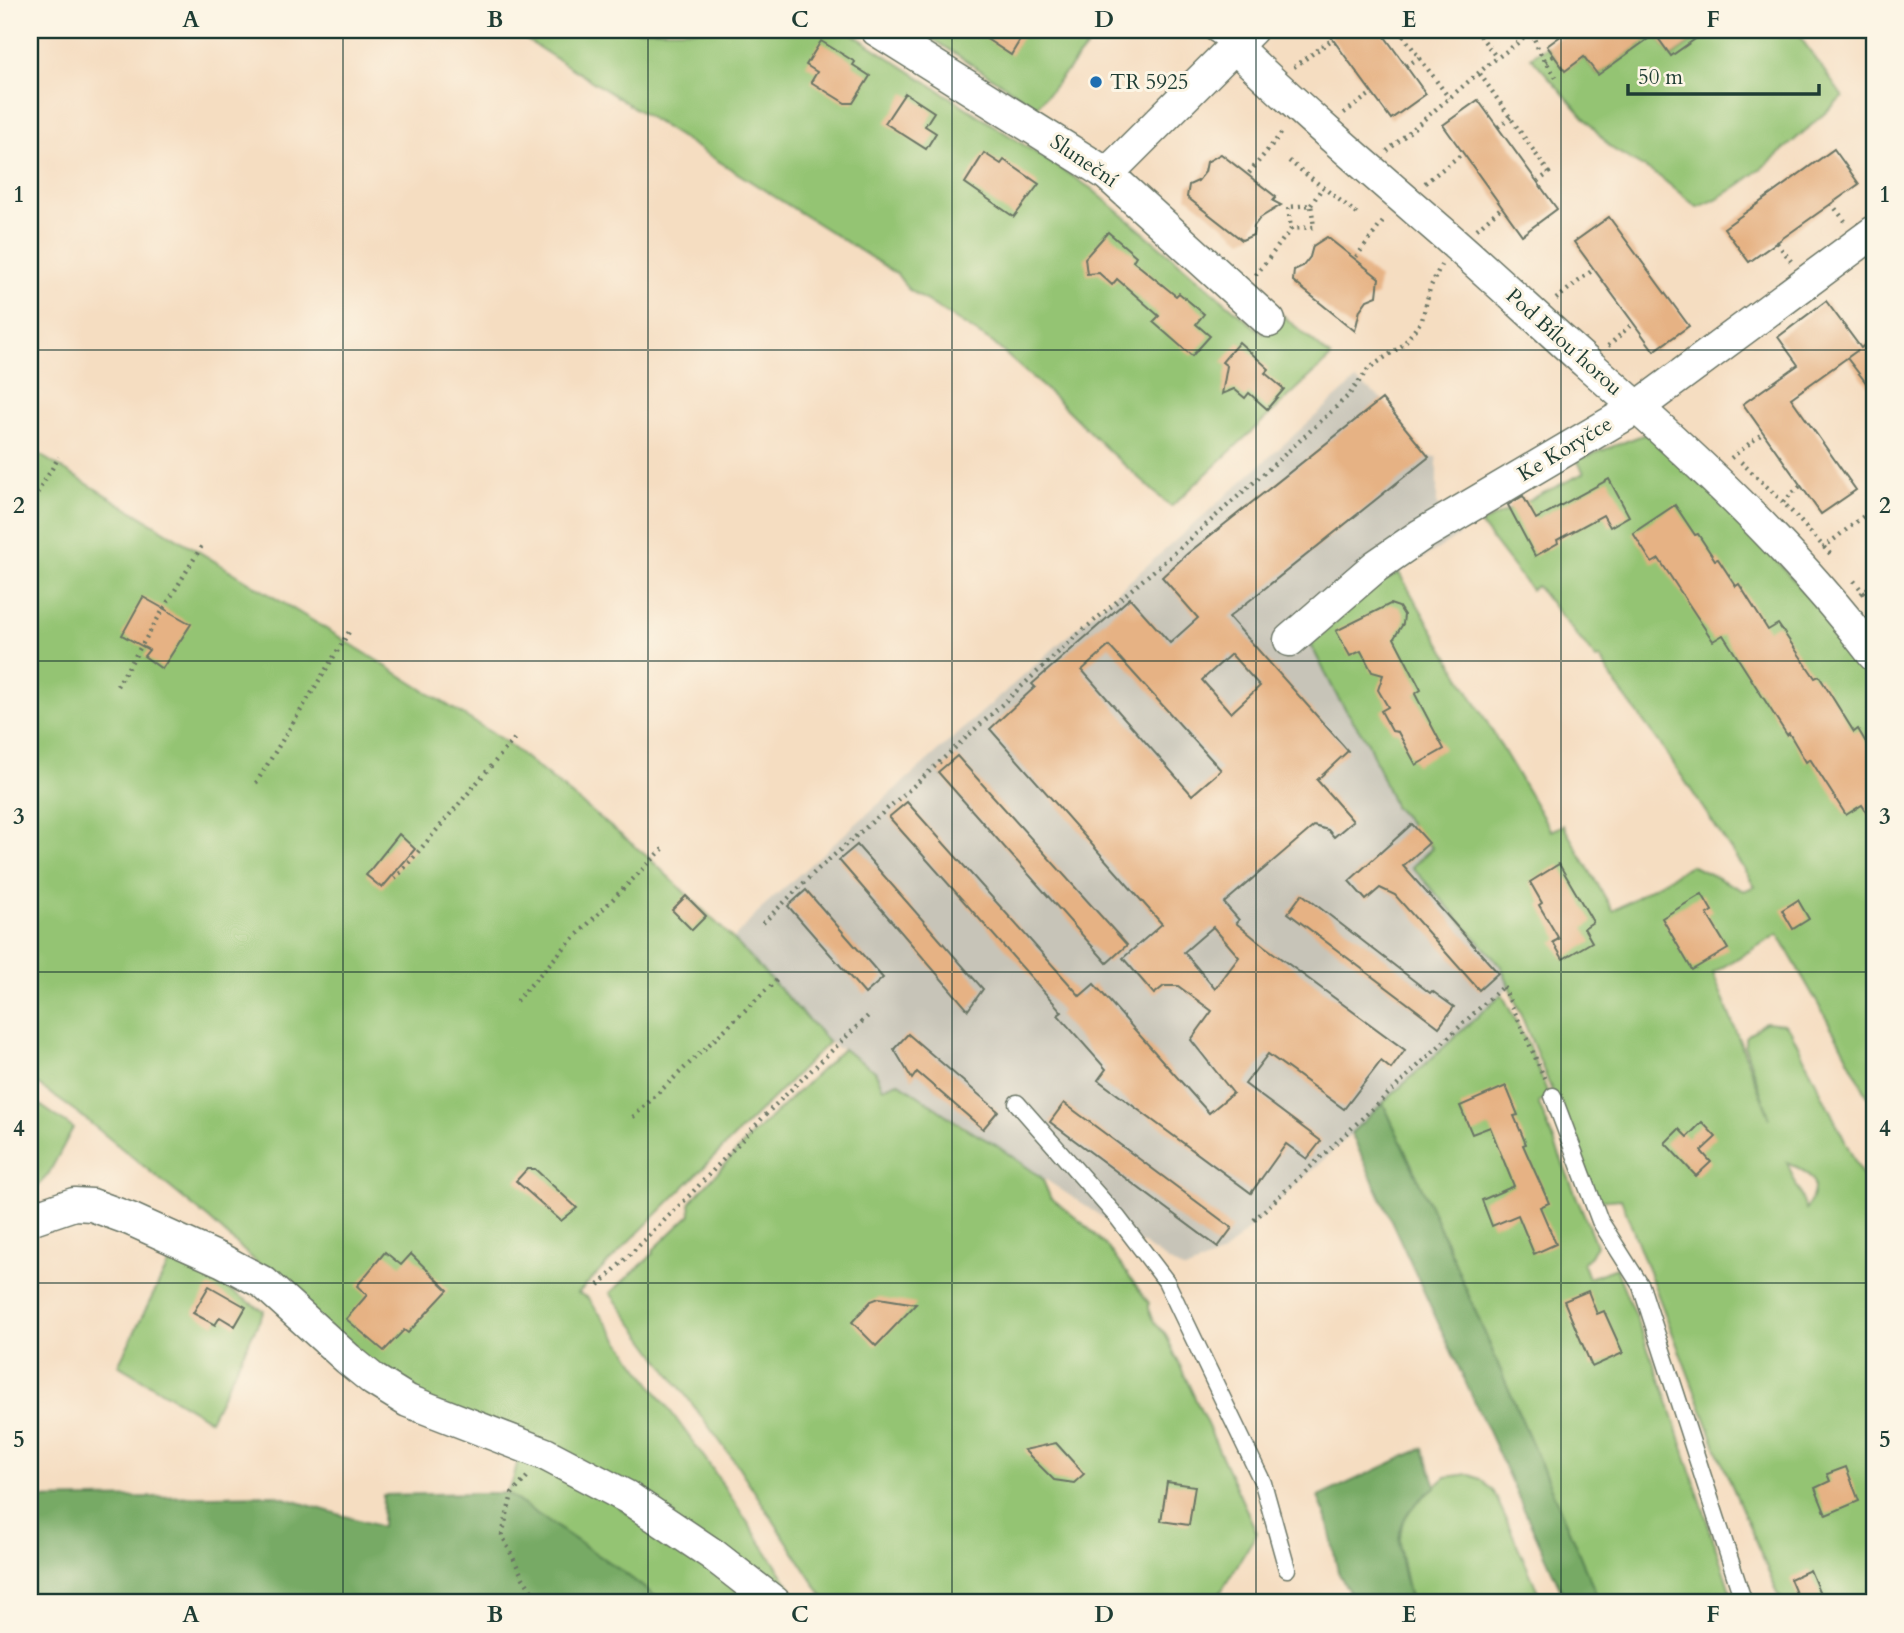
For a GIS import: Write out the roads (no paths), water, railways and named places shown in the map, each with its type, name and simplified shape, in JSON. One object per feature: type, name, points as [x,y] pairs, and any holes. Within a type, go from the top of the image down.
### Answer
[{"type":"street","name":"Sluneční","points":[[877,30],[1107,174],[1269,321]]},
{"type":"street","points":[[1107,174],[1243,38]]},
{"type":"street","name":"Pod Bílou horou","points":[[1243,38],[1276,86],[1301,110],[1638,407],[1710,477],[1801,566],[1841,611],[1874,655]]},
{"type":"street","name":"Ke Koryčce","points":[[1290,640],[1376,566],[1421,535],[1638,407],[1863,232]]},
{"type":"street","points":[[30,1219],[74,1204],[92,1205],[223,1261],[264,1283],[348,1359],[408,1401],[545,1454],[627,1497],[723,1561],[775,1603]]},
{"type":"lane","points":[[1209,30],[1243,38]]},
{"type":"lane","points":[[1553,1096],[1600,1221],[1641,1286],[1744,1603]]},
{"type":"lane","points":[[1017,1103],[1118,1217],[1166,1281],[1264,1483],[1287,1569]]},
{"type":"place","name":"TR 5925","points":[[1096,82]]}]
